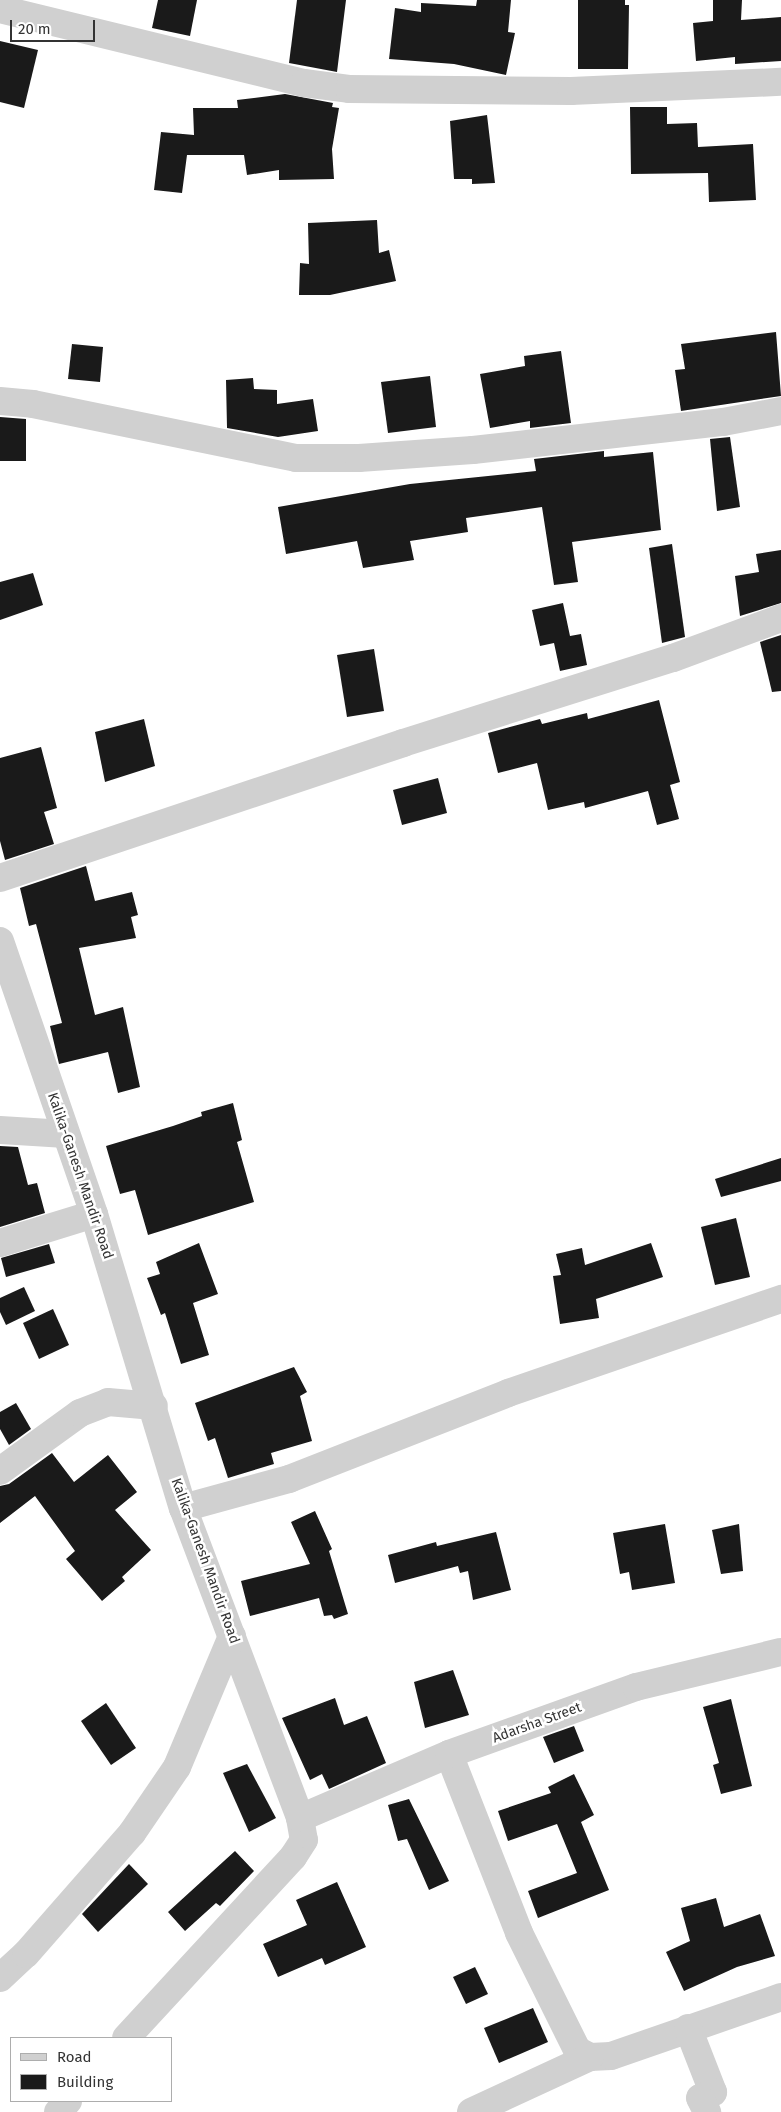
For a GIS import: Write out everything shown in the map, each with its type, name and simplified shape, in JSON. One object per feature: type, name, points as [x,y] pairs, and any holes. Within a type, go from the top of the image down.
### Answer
[{"type":"street","points":[[0,9],[304,83],[349,89],[571,90],[781,82]]},
{"type":"street","points":[[0,401],[33,404],[296,458],[359,458],[473,450],[723,422],[781,411]]},
{"type":"street","points":[[0,878],[403,743],[673,658],[781,618]]},
{"type":"street","name":"Kalika-Ganesh Mandir Road","points":[[0,942],[7,983],[66,1134],[94,1214],[154,1406],[183,1508],[300,1818],[304,1840],[293,1857],[127,2037]]},
{"type":"street","points":[[0,1130],[66,1134]]},
{"type":"street","points":[[0,1243],[94,1214]]},
{"type":"street","points":[[183,1508],[289,1479],[508,1394],[781,1299]]},
{"type":"street","points":[[0,1471],[80,1413],[108,1402],[154,1406]]},
{"type":"street","points":[[0,1978],[26,1954],[132,1833],[177,1767],[232,1636]]},
{"type":"street","name":"Adarsha Street","points":[[300,1818],[450,1754],[636,1687],[781,1652]]},
{"type":"street","points":[[450,1754],[518,1933],[577,2050],[590,2057]]},
{"type":"street","points":[[471,2112],[590,2057],[612,2056],[781,1997]]},
{"type":"street","points":[[688,2028],[713,2092],[700,2098],[706,2112]]},
{"type":"street","points":[[58,2112],[67,2102]]},
{"type":"building","points":[[158,0],[197,0],[190,36],[152,28]]},
{"type":"building","points":[[297,0],[346,0],[337,72],[289,63]]},
{"type":"building","points":[[477,0],[511,0],[508,32],[515,33],[506,75],[454,64],[389,59],[395,8],[421,12],[421,3],[476,6]]},
{"type":"building","points":[[578,0],[625,0],[625,5],[629,5],[628,69],[578,69]]},
{"type":"building","points":[[713,0],[742,0],[741,20],[781,17],[781,61],[735,64],[735,57],[696,61],[693,23],[713,21]]},
{"type":"building","points":[[0,41],[38,50],[24,108],[0,102]]},
{"type":"building","points":[[285,94],[333,103],[332,107],[339,108],[332,149],[334,179],[279,180],[279,170],[247,175],[244,155],[187,155],[182,193],[154,190],[161,132],[194,135],[193,108],[238,108],[237,100]]},
{"type":"building","points":[[630,107],[667,107],[667,124],[697,123],[698,147],[753,144],[756,200],[709,202],[708,173],[631,174]]},
{"type":"building","points":[[487,115],[495,183],[472,184],[472,179],[454,179],[450,121]]},
{"type":"building","points":[[377,220],[379,253],[389,250],[396,281],[330,295],[299,295],[300,263],[309,264],[308,223]]},
{"type":"building","points":[[776,332],[781,396],[681,411],[675,370],[685,369],[681,344]]},
{"type":"building","points":[[72,344],[103,347],[100,382],[68,379]]},
{"type":"building","points":[[561,351],[571,423],[530,428],[530,421],[490,428],[480,374],[525,366],[524,356]]},
{"type":"building","points":[[430,376],[436,427],[388,433],[381,382]]},
{"type":"building","points":[[253,378],[254,389],[277,390],[277,404],[313,399],[318,431],[278,437],[227,428],[226,380]]},
{"type":"building","points":[[0,417],[26,419],[26,461],[0,461]]},
{"type":"building","points":[[730,437],[740,507],[717,511],[710,439]]},
{"type":"building","points":[[604,451],[604,457],[653,452],[661,530],[572,542],[578,582],[554,585],[542,507],[466,518],[468,532],[410,541],[414,560],[363,568],[357,541],[286,554],[278,507],[410,484],[536,471],[534,459]]},
{"type":"building","points":[[672,544],[685,637],[662,643],[649,548]]},
{"type":"building","points":[[781,550],[781,603],[740,616],[735,576],[759,572],[756,554]]},
{"type":"building","points":[[33,573],[43,605],[0,620],[0,582]]},
{"type":"building","points":[[563,603],[570,636],[581,634],[587,665],[560,671],[554,643],[540,646],[532,610]]},
{"type":"building","points":[[781,635],[781,691],[772,692],[760,642]]},
{"type":"building","points":[[374,649],[384,711],[347,717],[337,655]]},
{"type":"building","points":[[659,700],[680,782],[670,785],[679,819],[657,825],[648,791],[585,808],[584,802],[548,810],[537,763],[498,773],[488,733],[540,719],[542,724],[587,713],[588,719]]},
{"type":"building","points":[[144,719],[155,766],[105,782],[95,732]]},
{"type":"building","points":[[41,747],[57,808],[44,812],[54,844],[5,860],[0,841],[0,758]]},
{"type":"building","points":[[438,778],[447,813],[402,825],[393,790]]},
{"type":"building","points":[[86,866],[95,901],[132,892],[138,915],[131,917],[136,938],[79,948],[95,1015],[123,1007],[140,1087],[118,1093],[108,1052],[59,1064],[50,1026],[62,1023],[36,924],[29,926],[20,888]]},
{"type":"building","points":[[233,1103],[242,1140],[237,1142],[254,1202],[148,1235],[135,1190],[120,1194],[106,1146],[173,1126],[202,1116],[201,1112]]},
{"type":"building","points":[[0,1146],[18,1147],[28,1185],[37,1183],[45,1213],[0,1227]]},
{"type":"building","points":[[781,1158],[781,1181],[721,1197],[715,1179]]},
{"type":"building","points":[[736,1218],[750,1277],[715,1285],[701,1227]]},
{"type":"building","points":[[199,1243],[218,1294],[193,1303],[209,1355],[181,1364],[165,1313],[161,1315],[147,1278],[160,1274],[156,1262]]},
{"type":"building","points":[[651,1243],[663,1277],[596,1299],[599,1318],[560,1324],[553,1276],[561,1275],[556,1254],[582,1248],[585,1265]]},
{"type":"building","points":[[49,1244],[55,1263],[6,1277],[1,1258]]},
{"type":"building","points":[[24,1287],[35,1311],[6,1325],[0,1312],[0,1298]]},
{"type":"building","points":[[53,1309],[69,1345],[39,1359],[23,1323]]},
{"type":"building","points":[[294,1367],[307,1392],[300,1396],[312,1441],[271,1453],[274,1464],[228,1478],[215,1438],[208,1441],[195,1403]]},
{"type":"building","points":[[16,1403],[31,1429],[9,1445],[0,1429],[0,1412]]},
{"type":"building","points":[[52,1453],[74,1482],[108,1455],[137,1492],[115,1510],[151,1550],[122,1577],[125,1581],[102,1601],[66,1559],[75,1551],[35,1496],[0,1523],[0,1486],[9,1484]]},
{"type":"building","points":[[315,1511],[332,1549],[329,1551],[348,1614],[334,1619],[332,1615],[324,1616],[319,1598],[250,1616],[241,1581],[310,1564],[291,1522]]},
{"type":"building","points":[[665,1524],[675,1583],[632,1590],[629,1572],[620,1574],[613,1533]]},
{"type":"building","points":[[739,1524],[743,1571],[721,1574],[712,1530]]},
{"type":"building","points":[[496,1532],[511,1590],[473,1600],[468,1571],[460,1573],[458,1566],[395,1583],[388,1555],[436,1542],[437,1546]]},
{"type":"building","points":[[453,1670],[469,1715],[425,1728],[414,1682]]},
{"type":"building","points":[[335,1698],[344,1725],[367,1716],[386,1763],[329,1789],[322,1774],[310,1780],[282,1718]]},
{"type":"building","points":[[731,1699],[752,1786],[721,1794],[713,1765],[719,1763],[703,1707]]},
{"type":"building","points":[[106,1703],[136,1748],[111,1765],[81,1721]]},
{"type":"building","points":[[574,1726],[584,1751],[554,1763],[543,1737]]},
{"type":"building","points":[[247,1764],[276,1818],[249,1832],[223,1773]]},
{"type":"building","points":[[574,1774],[594,1815],[581,1822],[609,1890],[538,1918],[528,1891],[577,1873],[557,1824],[508,1841],[498,1811],[551,1793],[548,1787]]},
{"type":"building","points":[[409,1799],[449,1881],[429,1890],[407,1839],[398,1841],[388,1805]]},
{"type":"building","points":[[235,1851],[254,1871],[220,1906],[216,1903],[185,1931],[168,1912]]},
{"type":"building","points":[[129,1864],[148,1884],[98,1932],[82,1914]]},
{"type":"building","points":[[337,1882],[366,1947],[325,1965],[322,1958],[278,1977],[263,1944],[307,1925],[296,1900]]},
{"type":"building","points":[[716,1898],[724,1927],[760,1914],[775,1956],[737,1967],[684,1991],[666,1952],[690,1941],[681,1908]]},
{"type":"building","points":[[475,1967],[488,1994],[466,2004],[453,1977]]},
{"type":"building","points":[[533,2008],[548,2042],[499,2063],[484,2028]]}]
